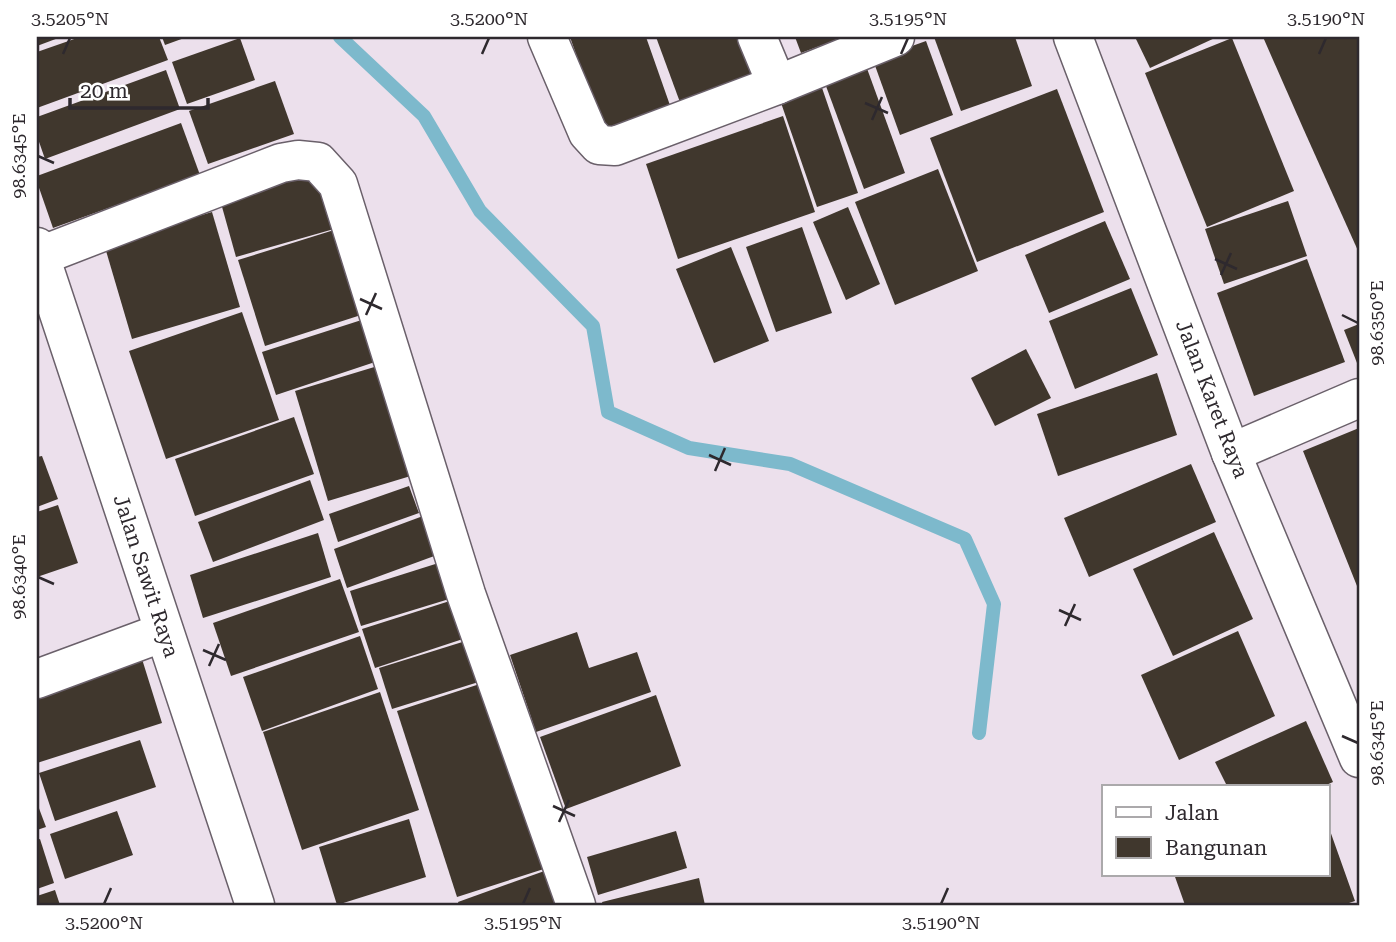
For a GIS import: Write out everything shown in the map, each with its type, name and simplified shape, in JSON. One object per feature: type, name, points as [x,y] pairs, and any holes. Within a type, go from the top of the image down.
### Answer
[{"type":"street","points":[[547,37],[588,133],[599,145],[615,146],[895,37]]},
{"type":"street","points":[[757,37],[777,85]]},
{"type":"street","name":"Jalan Karet Raya","points":[[1073,37],[1231,453],[1359,758]]},
{"type":"street","points":[[38,251],[281,163],[298,160],[318,162],[338,184],[466,594],[576,905]]},
{"type":"street","name":"Jalan Sawit Raya","points":[[38,251],[255,905]]},
{"type":"street","points":[[1231,453],[1359,398]]},
{"type":"street","points":[[37,679],[164,632]]},
{"type":"building","points":[[37,37],[61,37],[37,46]]},
{"type":"building","points":[[80,37],[159,37],[168,60],[37,108],[37,52]]},
{"type":"building","points":[[162,37],[187,37],[165,45]]},
{"type":"building","points":[[570,37],[646,37],[672,111],[604,135]]},
{"type":"building","points":[[656,37],[738,37],[753,78],[681,105]]},
{"type":"building","points":[[795,37],[844,37],[801,53]]},
{"type":"building","points":[[934,37],[1015,37],[1032,86],[961,111]]},
{"type":"building","points":[[1135,37],[1217,37],[1150,68]]},
{"type":"building","points":[[1263,37],[1359,37],[1359,253],[1303,128]]},
{"type":"building","points":[[240,38],[255,80],[187,104],[172,62]]},
{"type":"building","points":[[1232,38],[1294,191],[1207,227],[1145,73]]},
{"type":"building","points":[[926,41],[953,115],[900,135],[873,60]]},
{"type":"building","points":[[865,63],[905,173],[864,189],[823,78]]},
{"type":"building","points":[[166,70],[180,109],[45,159],[37,136],[37,117]]},
{"type":"building","points":[[275,81],[294,134],[208,164],[189,111]]},
{"type":"building","points":[[820,82],[858,193],[817,207],[779,97]]},
{"type":"building","points":[[1057,89],[1104,212],[977,262],[930,138]]},
{"type":"building","points":[[783,116],[815,212],[678,259],[646,164]]},
{"type":"building","points":[[181,123],[200,175],[53,228],[37,176]]},
{"type":"building","points":[[317,167],[334,229],[236,257],[219,196]]},
{"type":"building","points":[[938,169],[978,271],[895,305],[855,202]]},
{"type":"building","points":[[1288,201],[1307,256],[1224,284],[1205,229]]},
{"type":"building","points":[[848,207],[880,284],[846,300],[813,222]]},
{"type":"building","points":[[212,212],[240,307],[132,339],[104,244]]},
{"type":"building","points":[[1105,221],[1130,279],[1049,313],[1025,255]]},
{"type":"building","points":[[802,227],[832,313],[776,332],[746,247]]},
{"type":"building","points":[[334,230],[361,315],[265,346],[238,260]]},
{"type":"building","points":[[731,247],[769,341],[714,363],[676,269]]},
{"type":"building","points":[[1307,259],[1345,362],[1254,396],[1217,293]]},
{"type":"building","points":[[1131,288],[1158,355],[1075,389],[1049,321]]},
{"type":"building","points":[[242,312],[279,420],[166,459],[129,351]]},
{"type":"building","points":[[374,316],[387,358],[276,395],[262,352]]},
{"type":"building","points":[[1359,324],[1359,368],[1344,330]]},
{"type":"building","points":[[1026,349],[1051,398],[995,426],[971,378]]},
{"type":"building","points":[[381,365],[414,475],[328,501],[295,391]]},
{"type":"building","points":[[1157,373],[1177,435],[1058,476],[1037,414]]},
{"type":"building","points":[[294,417],[314,474],[195,516],[175,459]]},
{"type":"building","points":[[1359,428],[1359,591],[1303,451]]},
{"type":"building","points":[[42,456],[58,499],[37,507],[37,457]]},
{"type":"building","points":[[1191,464],[1216,522],[1089,577],[1064,518]]},
{"type":"building","points":[[310,480],[324,520],[213,562],[198,522]]},
{"type":"building","points":[[409,486],[419,513],[338,542],[329,514]]},
{"type":"building","points":[[58,505],[78,563],[37,577],[37,512]]},
{"type":"building","points":[[423,516],[437,555],[347,588],[334,549]]},
{"type":"building","points":[[1214,532],[1253,619],[1173,656],[1133,569]]},
{"type":"building","points":[[318,533],[331,577],[203,618],[190,575]]},
{"type":"building","points":[[448,560],[459,596],[361,626],[350,591]]},
{"type":"building","points":[[340,579],[359,632],[231,676],[213,623]]},
{"type":"building","points":[[456,599],[469,637],[375,668],[362,629]]},
{"type":"building","points":[[1238,631],[1275,716],[1179,760],[1141,675]]},
{"type":"building","points":[[577,632],[589,668],[637,652],[651,692],[536,732],[510,655]]},
{"type":"building","points":[[360,636],[378,689],[262,731],[243,677]]},
{"type":"building","points":[[472,639],[485,680],[392,709],[379,668]]},
{"type":"building","points":[[142,659],[162,723],[37,763],[37,693]]},
{"type":"building","points":[[492,680],[550,867],[457,897],[397,711]]},
{"type":"building","points":[[380,692],[419,810],[302,850],[263,732]]},
{"type":"building","points":[[656,695],[681,766],[566,809],[540,737]]},
{"type":"building","points":[[1306,721],[1333,782],[1326,785],[1226,785],[1215,762]]},
{"type":"building","points":[[140,740],[156,787],[55,821],[39,773]]},
{"type":"building","points":[[37,803],[46,827],[37,830]]},
{"type":"building","points":[[117,811],[133,855],[65,879],[50,834]]},
{"type":"building","points":[[409,819],[426,877],[337,905],[319,847]]},
{"type":"building","points":[[676,831],[687,868],[598,895],[587,857]]},
{"type":"building","points":[[1330,831],[1355,901],[1343,905],[1185,905],[1175,876],[1330,876]]},
{"type":"building","points":[[40,839],[54,883],[37,889],[37,840]]},
{"type":"building","points":[[550,869],[560,902],[550,905],[459,905],[458,902]]},
{"type":"building","points":[[699,878],[705,905],[603,905],[602,902]]},
{"type":"building","points":[[55,890],[60,905],[37,905],[37,896]]},
{"type":"waterway","points":[[340,37],[424,116],[480,211],[593,326],[608,412],[689,448],[790,464],[965,539],[994,604],[979,733]]}]
